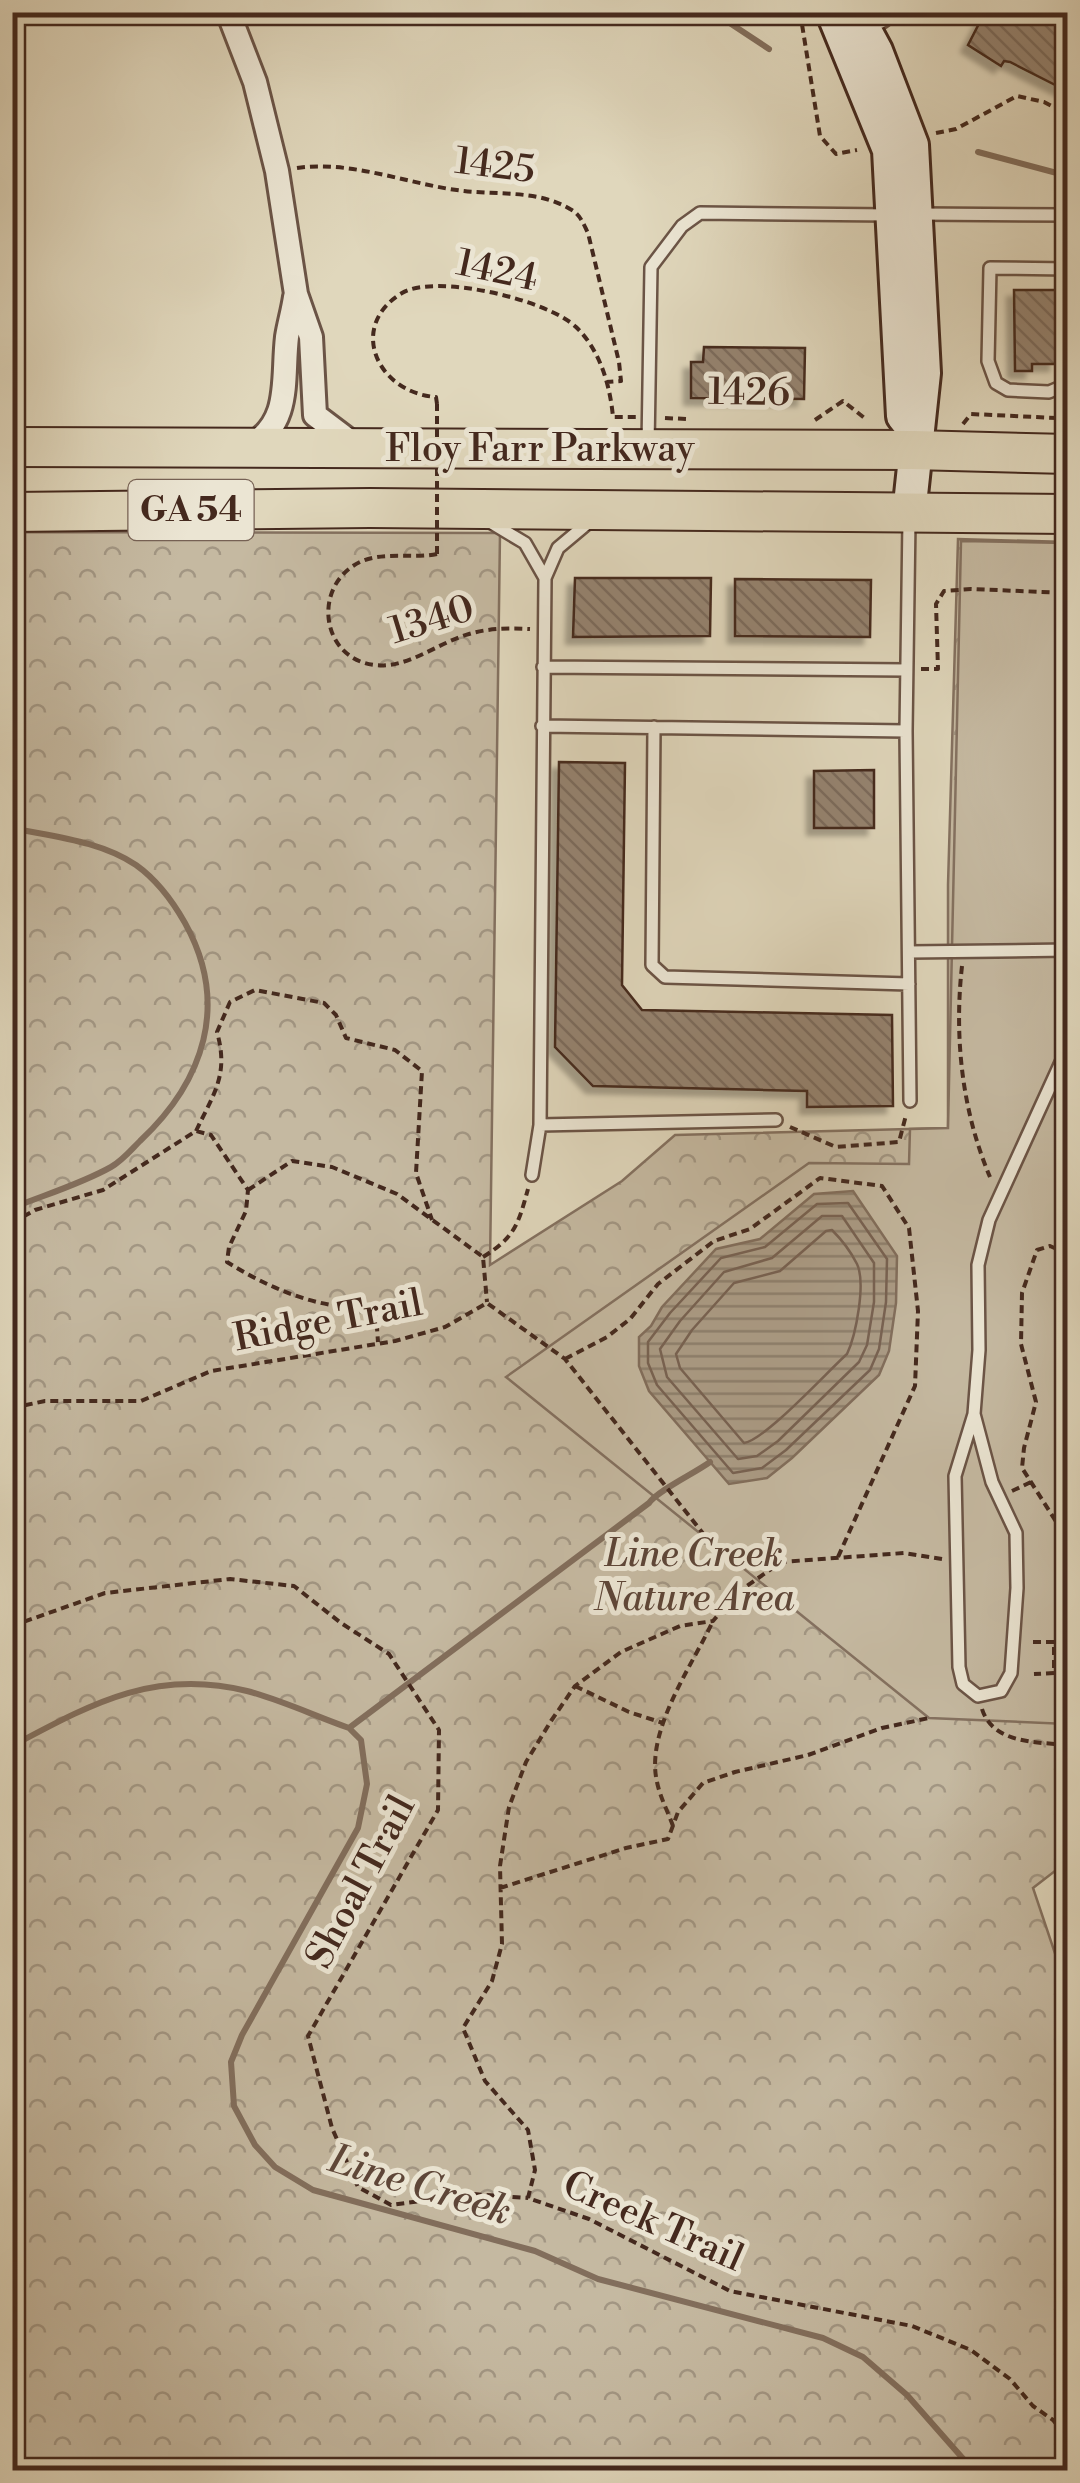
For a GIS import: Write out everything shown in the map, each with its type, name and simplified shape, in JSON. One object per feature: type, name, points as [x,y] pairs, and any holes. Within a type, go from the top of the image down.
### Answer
[{"type":"main road","name":"Floy Farr Parkway","points":[[12,447],[358,447],[648,433],[913,450],[1068,454]]},
{"type":"main road","name":"Floy Farr Parkway","points":[[12,512],[448,508],[1068,514]]},
{"type":"street","points":[[228,12],[255,82],[278,171],[296,294],[311,337],[315,415],[358,447]]},
{"type":"street","points":[[854,15],[876,51],[912,146],[905,214],[900,374],[903,416],[909,423],[913,450],[909,514]]},
{"type":"street","points":[[248,448],[272,431],[281,411],[287,338],[296,294]]},
{"type":"lane","points":[[648,433],[651,268],[682,226],[700,213],[1068,215]]},
{"type":"lane","points":[[1068,269],[990,268],[988,361],[996,384],[1008,390],[1049,392],[1068,384]]},
{"type":"lane","points":[[448,508],[488,521],[525,543],[545,578]]},
{"type":"lane","points":[[532,1175],[540,1126],[545,578],[558,548],[607,511]]},
{"type":"lane","points":[[909,514],[906,730],[910,1101]]},
{"type":"lane","points":[[543,667],[906,670]]},
{"type":"lane","points":[[542,726],[906,730]]},
{"type":"lane","points":[[654,727],[652,964],[665,977],[910,984]]},
{"type":"lane","points":[[909,952],[1068,950]]},
{"type":"lane","points":[[974,1414],[999,1497],[1016,1533],[1017,1588],[1011,1673],[1001,1690],[978,1696],[962,1684],[959,1666],[955,1476],[974,1414],[980,1350],[978,1264],[998,1198],[1068,1047]]},
{"type":"lane","points":[[540,1126],[776,1120]]},
{"type":"path","points":[[800,12],[820,136],[836,154],[857,150]]},
{"type":"path","points":[[931,134],[956,129],[1017,96],[1044,102],[1068,115]]},
{"type":"path","name":"1425","points":[[278,171],[304,167],[356,170],[464,191],[523,194],[571,209],[581,217],[588,232],[615,343],[621,381],[607,382]]},
{"type":"path","name":"1424","points":[[437,554],[436,398],[412,394],[384,374],[376,356],[375,321],[386,304],[405,291],[428,285],[479,292],[555,312],[577,328],[598,360],[607,382],[613,417]]},
{"type":"path","name":"1426","points":[[806,423],[843,400],[870,422]]},
{"type":"path","points":[[963,424],[970,414],[1057,418],[1068,415]]},
{"type":"path","name":"1426","points":[[613,417],[648,433],[698,419]]},
{"type":"path","name":"1340","points":[[437,554],[364,560],[339,577],[330,594],[327,617],[340,645],[349,654],[372,665],[402,662],[466,635],[491,629],[542,629]]},
{"type":"path","points":[[906,670],[938,669],[936,604],[944,592],[971,589],[1068,593]]},
{"type":"path","points":[[963,952],[958,995],[959,1048],[975,1142],[998,1198]]},
{"type":"path","points":[[12,1223],[35,1210],[103,1190],[196,1132],[224,1058],[217,1032],[230,1002],[255,990],[324,1002],[336,1014],[346,1038],[394,1050],[422,1071],[416,1174],[432,1220]]},
{"type":"path","points":[[776,1120],[836,1147],[898,1142],[910,1101]]},
{"type":"path","points":[[196,1132],[211,1135],[248,1190],[246,1211],[229,1246],[227,1262],[271,1288],[300,1298],[368,1308],[379,1344]]},
{"type":"path","points":[[248,1190],[292,1161],[332,1167],[397,1194],[482,1257],[487,1303],[565,1360],[709,1541],[727,1557],[782,1562],[904,1554],[956,1564]]},
{"type":"path","points":[[482,1257],[505,1244],[514,1230],[532,1175]]},
{"type":"path","points":[[565,1360],[630,1319],[658,1284],[714,1242],[750,1228],[820,1178],[882,1186],[910,1228],[918,1312],[915,1386],[838,1557]]},
{"type":"path","points":[[1068,1254],[1050,1246],[1037,1250],[1022,1293],[1021,1344],[1036,1402],[1022,1468],[1056,1523],[1068,1523]]},
{"type":"path","name":"Ridge Trail","points":[[12,1408],[45,1401],[141,1401],[211,1371],[379,1344],[445,1327],[487,1303]]},
{"type":"path","points":[[999,1497],[1031,1482]]},
{"type":"path","points":[[673,1826],[656,1779],[664,1723],[713,1621],[736,1592],[782,1562]]},
{"type":"path","name":"Shoal Trail","points":[[12,1626],[105,1593],[230,1579],[294,1586],[390,1654],[438,1730],[438,1810],[308,2036],[332,2128],[358,2186],[391,2205],[472,2194],[528,2198]]},
{"type":"path","name":"Creek Trail","points":[[713,1621],[680,1626],[620,1652],[575,1686],[526,1762],[509,1807],[500,1888],[502,1944],[492,1981],[464,2028],[485,2081],[528,2130],[534,2170],[528,2198],[589,2219],[730,2290],[912,2326],[971,2350],[1010,2379],[1033,2406],[1054,2420],[1068,2439]]},
{"type":"path","points":[[1033,1642],[1054,1642],[1054,1674],[1034,1674]]},
{"type":"path","points":[[575,1686],[629,1712],[664,1723]]},
{"type":"path","points":[[978,1696],[986,1720],[1005,1736],[1068,1745]]},
{"type":"path","points":[[500,1888],[626,1848],[668,1839],[678,1812],[702,1783],[808,1755],[882,1728],[929,1718]]},
{"type":"green space","name":"Line Creek Nature Area","points":[[13,532],[500,533],[490,1265],[622,1181],[675,1135],[948,1128],[948,885],[958,539],[1067,542],[1068,1861],[1033,1888],[1067,1989],[1067,2470],[13,2470]]},
{"type":"green space","name":"Line Creek Nature Area","points":[[961,541],[1067,543],[1067,1724],[929,1718],[506,1377],[809,1163],[909,1164],[910,1129],[948,1128]]},
{"type":"water","points":[[853,1191],[897,1256],[889,1351],[879,1375],[767,1478],[729,1484],[649,1391],[639,1366],[639,1337],[716,1249],[760,1239],[814,1194]]},
{"type":"building","points":[[985,12],[1047,12],[1068,23],[1068,101],[1063,99],[1067,91],[1010,62],[1004,61],[1001,66],[968,45]]},
{"type":"building","points":[[1014,290],[1056,290],[1056,364],[1032,364],[1032,371],[1015,371]]},
{"type":"building","points":[[704,347],[805,348],[804,399],[691,398],[691,362],[703,362]]},
{"type":"building","points":[[575,578],[711,578],[710,636],[573,637]]},
{"type":"building","points":[[735,579],[871,580],[870,637],[735,636]]},
{"type":"building","points":[[559,762],[625,763],[622,985],[642,1010],[892,1015],[893,1106],[807,1107],[807,1091],[593,1086],[555,1047]]},
{"type":"building","points":[[874,770],[874,828],[814,828],[814,771]]},
{"type":"waterway","points":[[713,12],[769,49]]},
{"type":"waterway","points":[[978,152],[1068,176]]},
{"type":"waterway","name":"Line Creek","points":[[12,828],[107,850],[151,877],[180,915],[199,953],[207,1012],[203,1040],[180,1093],[130,1152],[99,1173],[12,1208]]},
{"type":"waterway","points":[[349,1728],[660,1493],[710,1462]]},
{"type":"waterway","name":"Line Creek","points":[[12,1746],[69,1716],[124,1694],[182,1684],[247,1691],[349,1728],[361,1740],[367,1784],[358,1828],[242,2035],[231,2062],[234,2106],[255,2145],[275,2167],[313,2190],[535,2251],[598,2279],[823,2338],[863,2357],[907,2395],[973,2470]]}]
